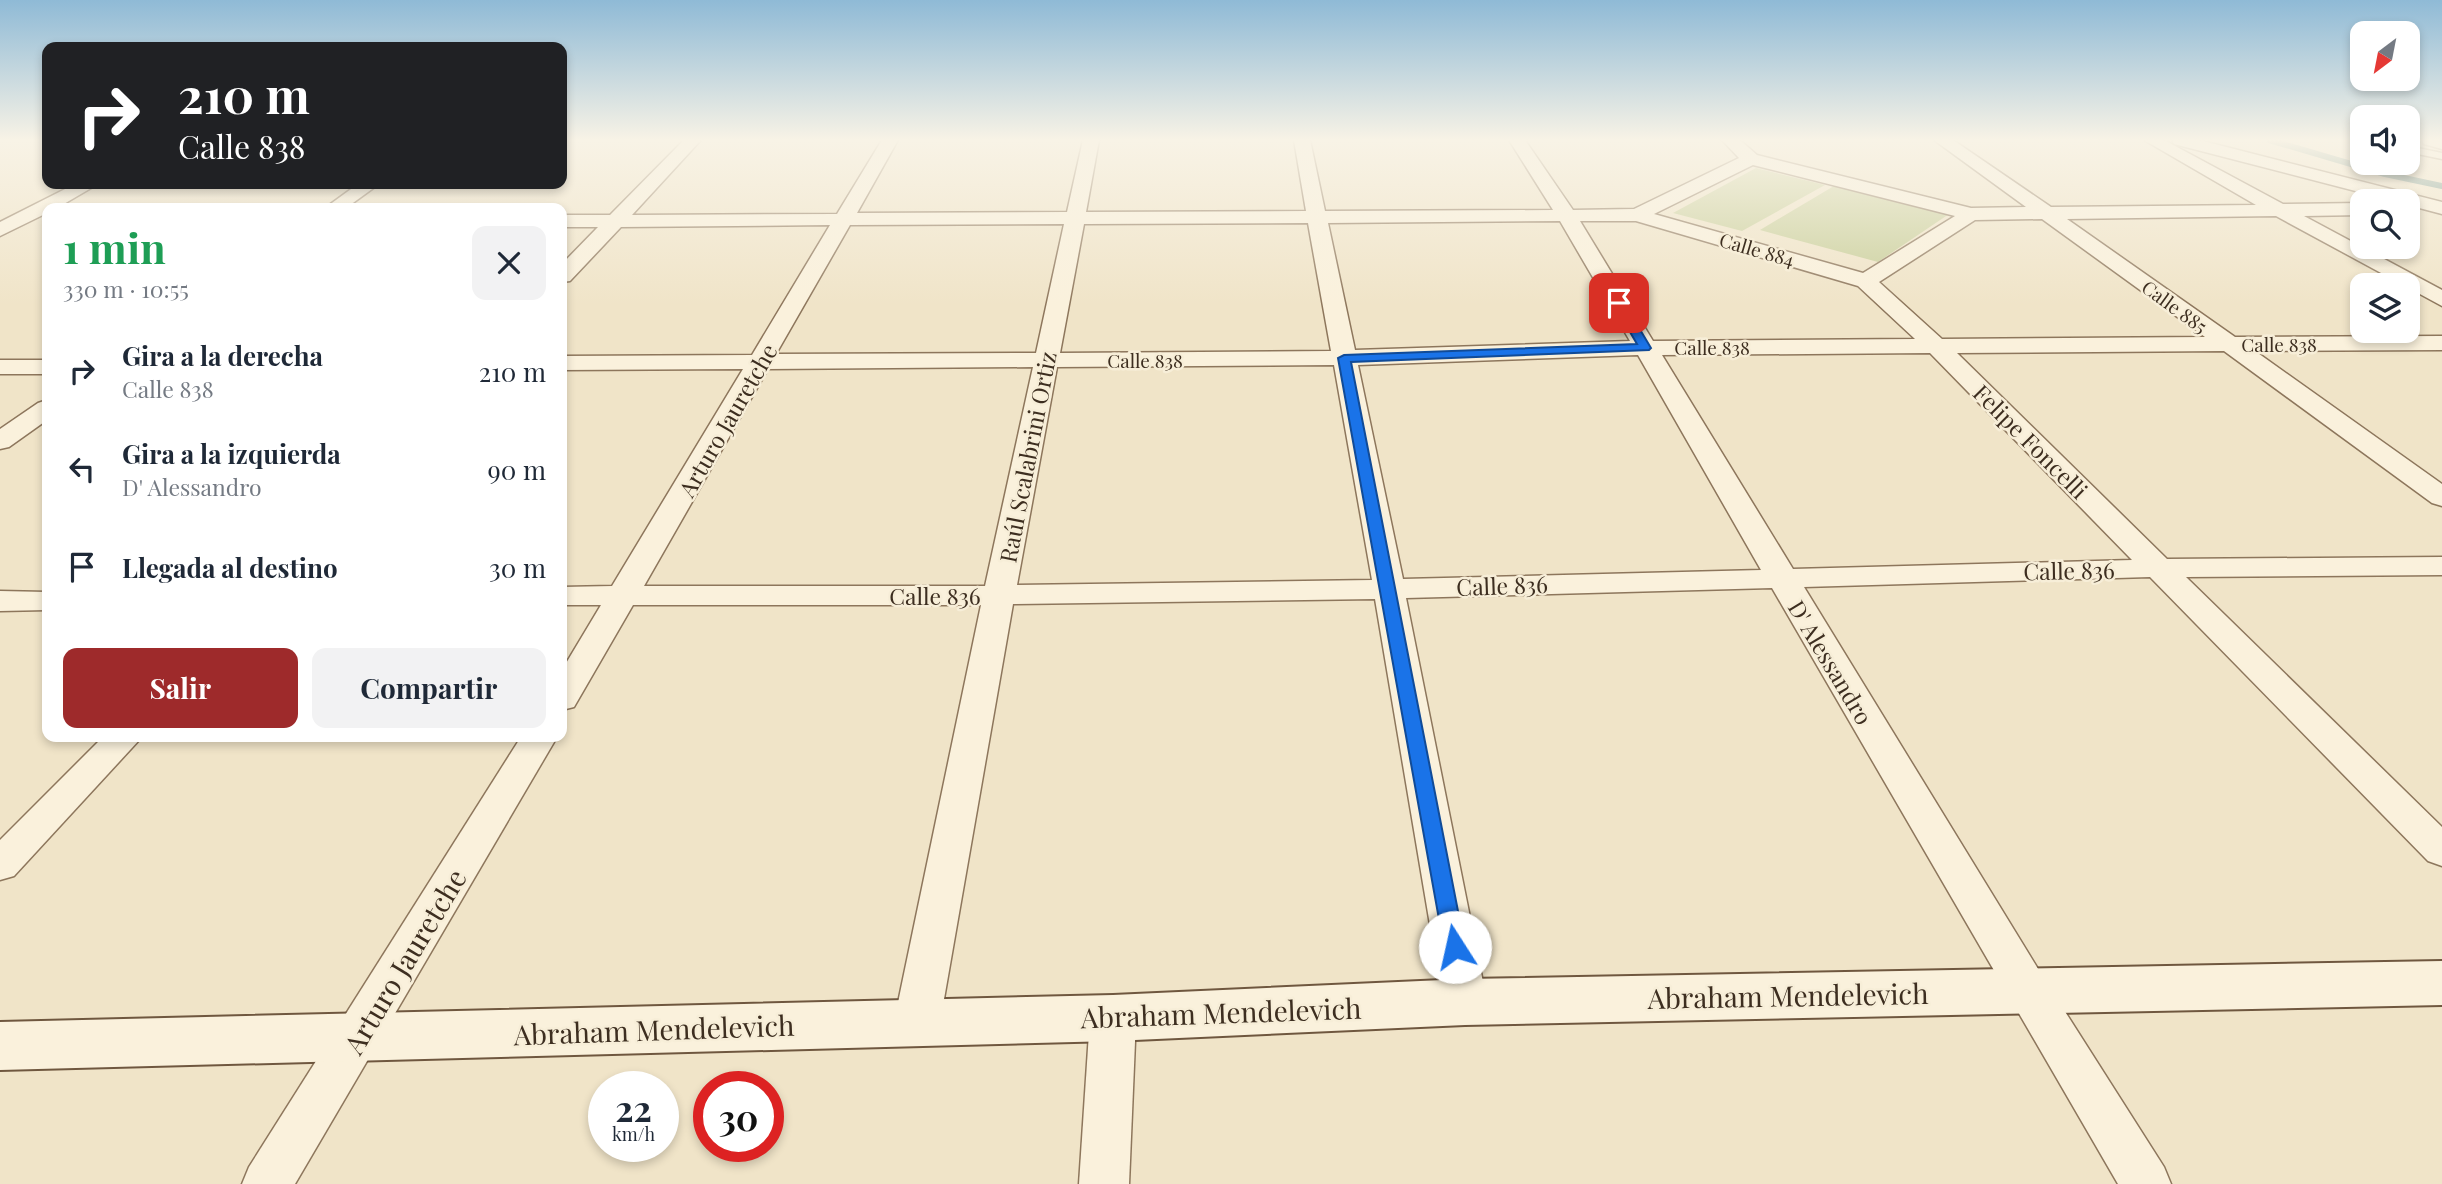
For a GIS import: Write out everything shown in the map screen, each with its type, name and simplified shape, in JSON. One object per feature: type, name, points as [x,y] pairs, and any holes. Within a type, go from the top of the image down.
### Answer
[{"type":"street","points":[[567,271],[639,195]]},
{"type":"street","name":"Arturo Jauretche","points":[[567,691],[859,195]]},
{"type":"street","name":"Raúl Scalabrini Ortiz","points":[[918,1022],[999,594],[1080,195]]},
{"type":"street","points":[[1311,195],[1389,589],[1465,1002]]},
{"type":"street","name":"D' Alessandro","points":[[1554,195],[2027,990],[2147,1184]]},
{"type":"street","points":[[567,221],[1636,215],[1677,195]]},
{"type":"street","points":[[1895,195],[1970,214],[2350,209]]},
{"type":"street","name":"Calle 885","points":[[2023,195],[2442,497]]},
{"type":"street","points":[[2255,195],[2442,299]]},
{"type":"street","points":[[2391,195],[2436,207]]},
{"type":"street","points":[[4,226],[42,207]]},
{"type":"street","points":[[1866,281],[1970,214]]},
{"type":"street","name":"Calle 884","points":[[1636,215],[1866,281]]},
{"type":"street","points":[[4,226],[42,223]]},
{"type":"street","name":"Felipe Foncelli","points":[[1866,281],[1936,346],[2442,850]]},
{"type":"street","name":"Calle 838","points":[[567,363],[1344,358],[1645,348],[2442,343]]},
{"type":"street","points":[[0,368],[42,367]]},
{"type":"street","points":[[0,441],[42,412]]},
{"type":"street","name":"Calle 836","points":[[567,596],[1389,589],[1780,576],[2160,568],[2442,566]]},
{"type":"street","points":[[0,601],[42,601]]},
{"type":"street","points":[[0,865],[119,742]]},
{"type":"street","name":"Arturo Jauretche","points":[[267,1184],[359,1037],[536,742]]},
{"type":"street","name":"Abraham Mendelevich","points":[[0,1046],[1113,1018],[1465,1002],[2442,982]]},
{"type":"street","points":[[1104,1184],[1113,1018]]},
{"type":"green space","points":[[1706,195],[1806,195],[1742,231],[1673,213]]},
{"type":"green space","points":[[1818,195],[1872,195],[1949,214],[1878,262],[1760,230]]},
{"type":"route","points":[[1455,947],[1344,358],[1645,348],[1619,303]]}]
